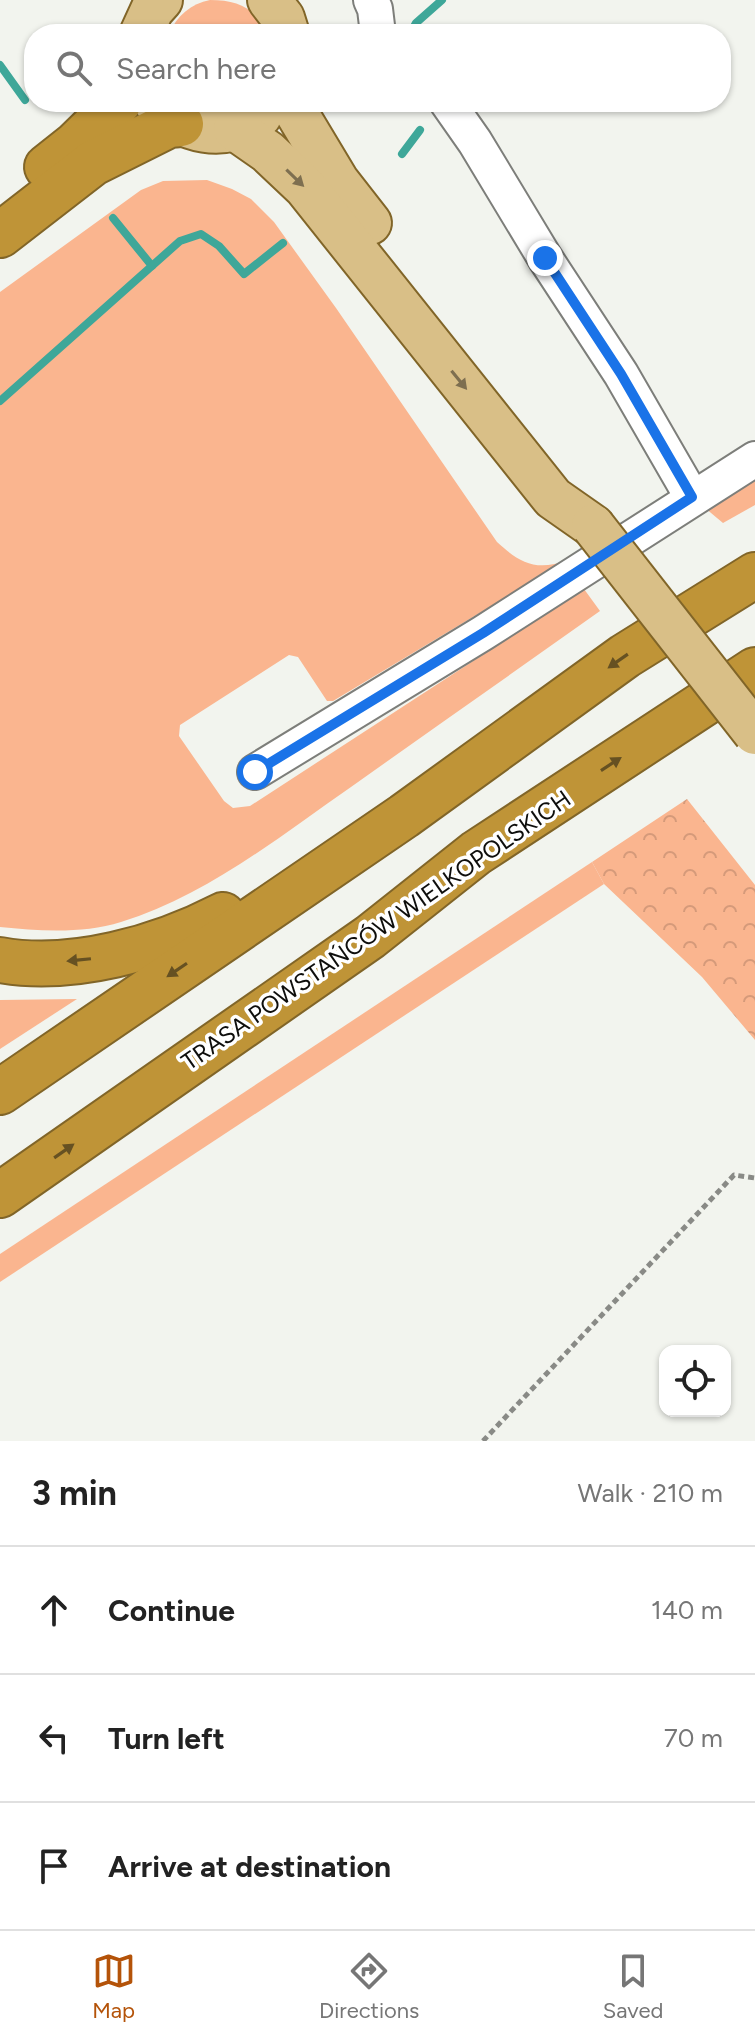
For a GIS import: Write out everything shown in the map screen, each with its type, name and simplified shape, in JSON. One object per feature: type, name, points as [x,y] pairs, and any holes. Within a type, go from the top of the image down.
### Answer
[{"type":"highway","points":[[0,204],[76,144],[109,112]]},
{"type":"highway","points":[[0,235],[93,163],[169,125],[168,113]]},
{"type":"highway","points":[[0,1092],[404,816],[625,656],[755,575]]},
{"type":"highway","name":"TRASA POWSTAŃCÓW WIELKOPOLSKICH","points":[[0,1195],[370,937],[476,853],[755,670]]},
{"type":"highway","points":[[0,960],[47,962],[112,956],[191,932],[404,816]]},
{"type":"main road","points":[[269,0],[285,24]]},
{"type":"main road","points":[[168,113],[198,130],[216,132],[255,121],[264,112]]},
{"type":"main road","points":[[296,112],[338,182],[575,482],[593,526],[755,733]]},
{"type":"main road","points":[[235,129],[268,152],[305,187],[553,498],[593,526]]},
{"type":"lane","points":[[371,0],[377,24]]},
{"type":"lane","points":[[454,112],[621,374],[692,497]]},
{"type":"lane","points":[[255,772],[483,633],[755,459]]},
{"type":"path","points":[[483,1441],[734,1175],[755,1178]]},
{"type":"green space","points":[[210,0],[237,4],[245,7],[262,24],[174,24],[185,11]]},
{"type":"green space","points":[[207,180],[251,199],[274,222],[497,542],[529,563],[547,565],[568,560],[333,701],[327,701],[298,657],[289,655],[180,725],[179,736],[224,801],[233,808],[250,806],[584,589],[600,611],[269,845],[183,897],[106,926],[76,930],[0,927],[0,292],[141,190],[163,181]]},
{"type":"green space","points":[[755,458],[755,505],[723,523],[692,497]]},
{"type":"green space","points":[[687,799],[755,885],[755,1040],[702,977],[604,884],[592,862]]},
{"type":"green space","points":[[592,862],[604,884],[0,1282],[0,1254]]},
{"type":"green space","points":[[77,999],[0,1049],[0,1000]]},
{"type":"waterway","points":[[415,24],[442,0]]},
{"type":"waterway","points":[[0,65],[24,99]]},
{"type":"waterway","points":[[402,154],[420,130]]},
{"type":"waterway","points":[[113,218],[152,266]]},
{"type":"waterway","points":[[0,401],[180,241],[201,234],[219,246],[244,274],[283,243]]},
{"type":"route","points":[[255,772],[483,633],[692,497],[621,374],[545,258]]}]
